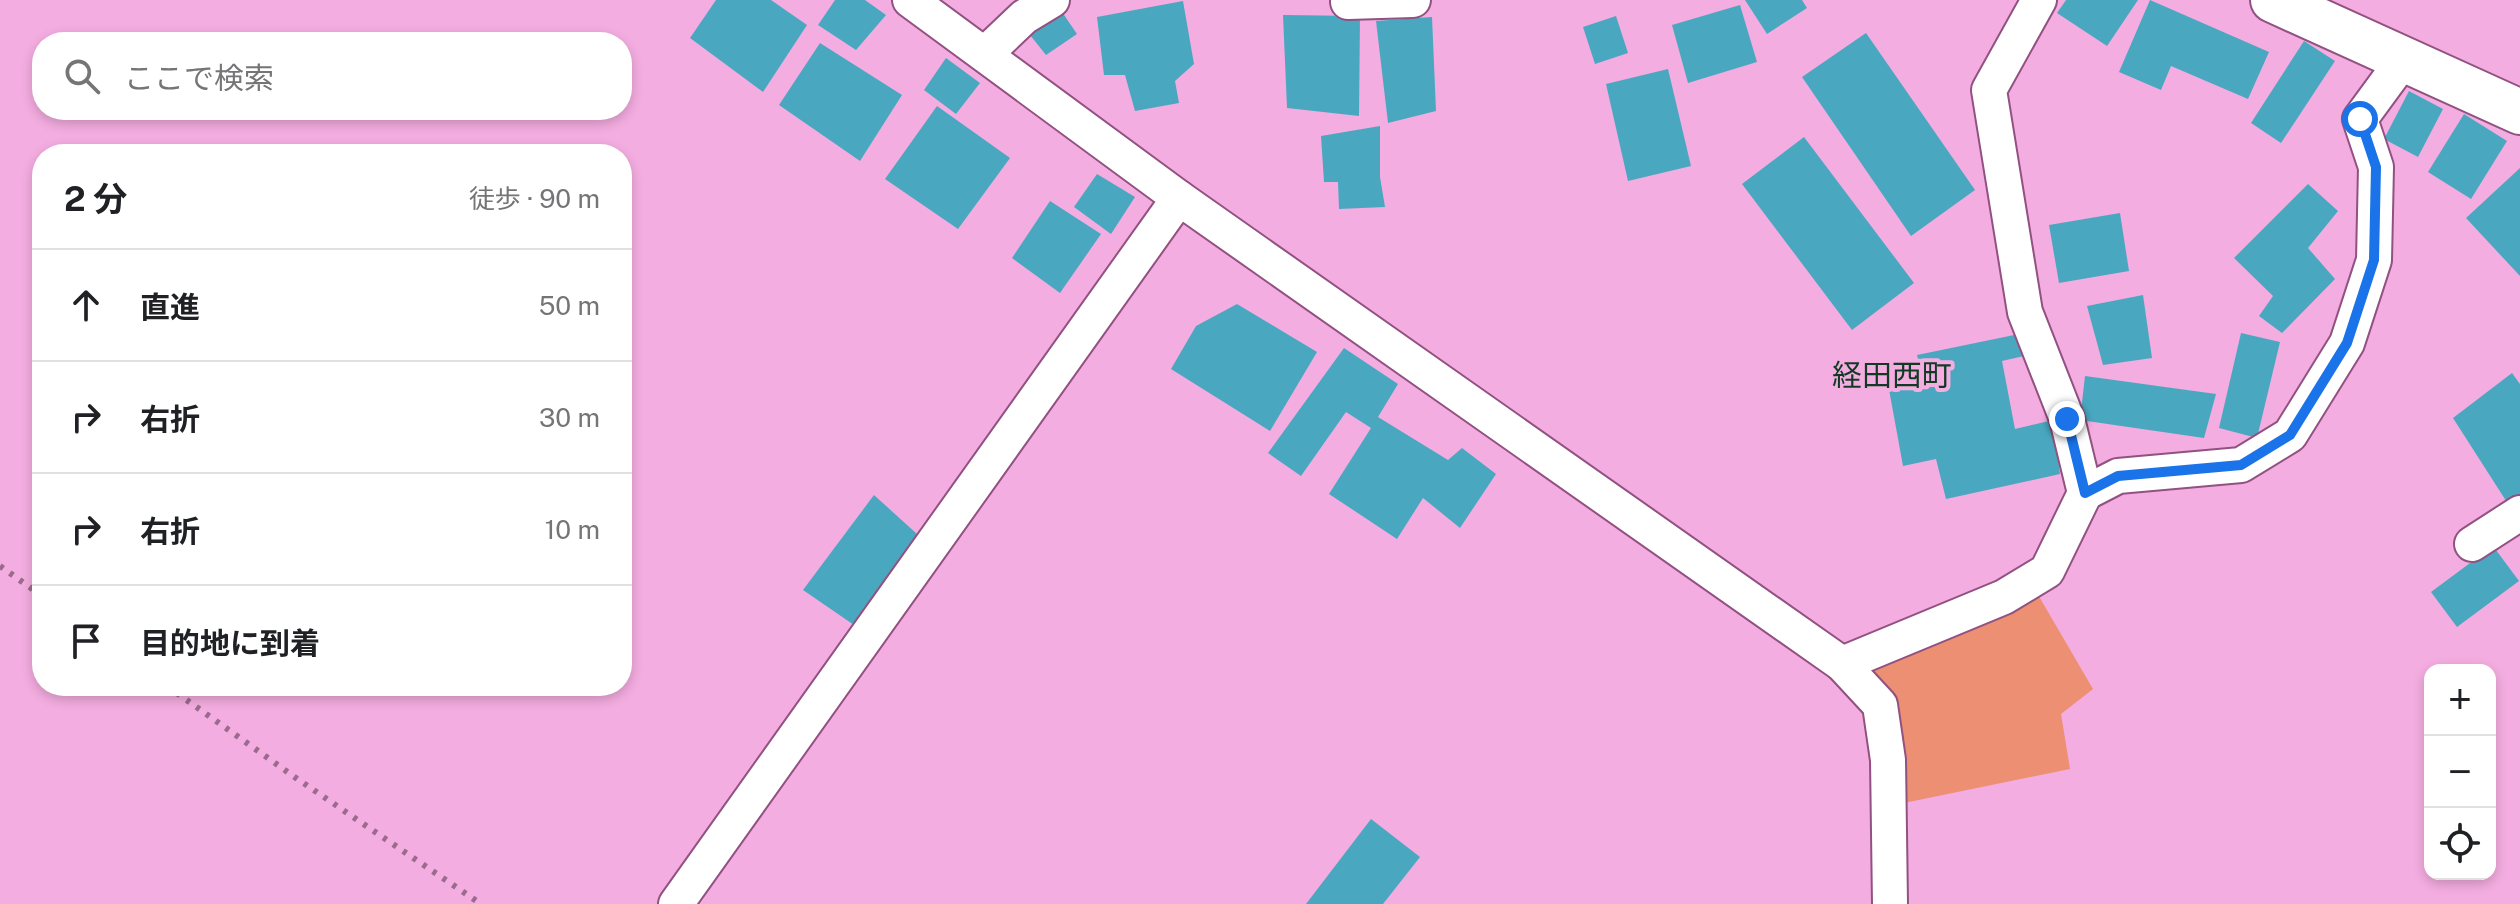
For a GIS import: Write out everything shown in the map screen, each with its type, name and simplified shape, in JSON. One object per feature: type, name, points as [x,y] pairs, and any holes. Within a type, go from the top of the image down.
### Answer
[{"type":"main road","points":[[2273,0],[2520,112]]},
{"type":"street","points":[[910,0],[1179,198],[1842,664],[1880,705],[1888,760],[1890,904]]},
{"type":"street","points":[[985,54],[1024,17],[1052,0]]},
{"type":"street","points":[[1341,1],[1413,0]]},
{"type":"street","points":[[2039,0],[1989,90],[2025,312],[2067,419],[2085,493]]},
{"type":"street","points":[[1842,664],[2004,597],[2047,571],[2085,493],[2118,476],[2241,465],[2290,435],[2347,343],[2374,260],[2376,167],[2360,119],[2404,59]]},
{"type":"street","points":[[676,904],[1179,198]]},
{"type":"street","points":[[2472,544],[2520,513]]},
{"type":"shaded area","points":[[2037,593],[2093,689],[2061,714],[2070,769],[1899,804],[1889,697],[1867,663]]},
{"type":"building","points":[[716,0],[771,0],[807,25],[763,92],[690,38]]},
{"type":"building","points":[[835,0],[865,0],[886,15],[856,50],[818,25]]},
{"type":"building","points":[[1745,0],[1802,0],[1807,8],[1767,34]]},
{"type":"building","points":[[2066,0],[2138,0],[2107,46],[2057,13]]},
{"type":"building","points":[[2150,0],[2269,52],[2248,99],[2171,66],[2161,90],[2119,72]]},
{"type":"building","points":[[1183,1],[1194,64],[1175,81],[1179,103],[1135,111],[1125,75],[1104,75],[1097,17]]},
{"type":"building","points":[[1740,5],[1757,62],[1688,83],[1672,25]]},
{"type":"building","points":[[1062,12],[1077,34],[1046,55],[1030,35]]},
{"type":"building","points":[[1283,15],[1360,16],[1359,116],[1287,108]]},
{"type":"building","points":[[1616,16],[1628,53],[1595,64],[1583,27]]},
{"type":"building","points":[[1432,17],[1436,111],[1388,123],[1376,21]]},
{"type":"building","points":[[1866,33],[1975,190],[1911,236],[1802,77]]},
{"type":"building","points":[[2304,41],[2335,61],[2281,143],[2251,123]]},
{"type":"building","points":[[820,43],[902,95],[860,161],[779,105]]},
{"type":"building","points":[[946,58],[980,83],[956,114],[924,90]]},
{"type":"building","points":[[1668,69],[1691,166],[1628,181],[1606,84]]},
{"type":"building","points":[[2409,91],[2443,109],[2418,157],[2384,139]]},
{"type":"building","points":[[937,106],[1010,158],[958,229],[885,179]]},
{"type":"building","points":[[2464,114],[2507,141],[2471,199],[2428,172]]},
{"type":"building","points":[[1380,126],[1380,177],[1385,207],[1339,209],[1338,182],[1324,182],[1321,136]]},
{"type":"building","points":[[1804,137],[1914,283],[1852,330],[1742,184]]},
{"type":"building","points":[[2520,168],[2520,276],[2466,218]]},
{"type":"building","points":[[1097,174],[1135,197],[1111,234],[1074,207]]},
{"type":"building","points":[[2308,184],[2338,211],[2308,248],[2335,279],[2282,333],[2259,316],[2273,296],[2234,258]]},
{"type":"building","points":[[1050,201],[1101,234],[1060,293],[1012,258]]},
{"type":"building","points":[[2120,213],[2129,271],[2059,283],[2049,225]]},
{"type":"building","points":[[2143,295],[2152,358],[2103,365],[2087,306]]},
{"type":"building","points":[[1237,304],[1317,352],[1270,431],[1171,369],[1196,326]]},
{"type":"building","points":[[2241,333],[2280,342],[2257,438],[2219,428]]},
{"type":"building","points":[[2019,334],[2024,356],[2002,361],[2015,429],[2053,420],[2060,474],[1946,499],[1936,459],[1903,466],[1888,384],[1921,372],[1917,355]]},
{"type":"building","points":[[1344,348],[1398,384],[1378,417],[1448,460],[1462,448],[1496,474],[1460,528],[1423,498],[1397,539],[1329,494],[1371,428],[1346,412],[1301,476],[1268,453]]},
{"type":"building","points":[[2512,373],[2520,384],[2520,499],[2510,507],[2453,418]]},
{"type":"building","points":[[2085,376],[2216,394],[2204,438],[2080,420]]},
{"type":"building","points":[[874,495],[917,534],[854,625],[803,590]]},
{"type":"building","points":[[2493,546],[2519,581],[2457,627],[2431,592]]},
{"type":"building","points":[[1371,819],[1420,857],[1383,904],[1306,904]]},
{"type":"railway","points":[[0,566],[32,589]]},
{"type":"railway","points":[[181,696],[481,904]]},
{"type":"district","name":"経田西町","points":[[1892,376]]},
{"type":"route","points":[[2067,419],[2085,493],[2118,476],[2241,465],[2290,435],[2347,343],[2374,260],[2376,167],[2360,119]]}]
